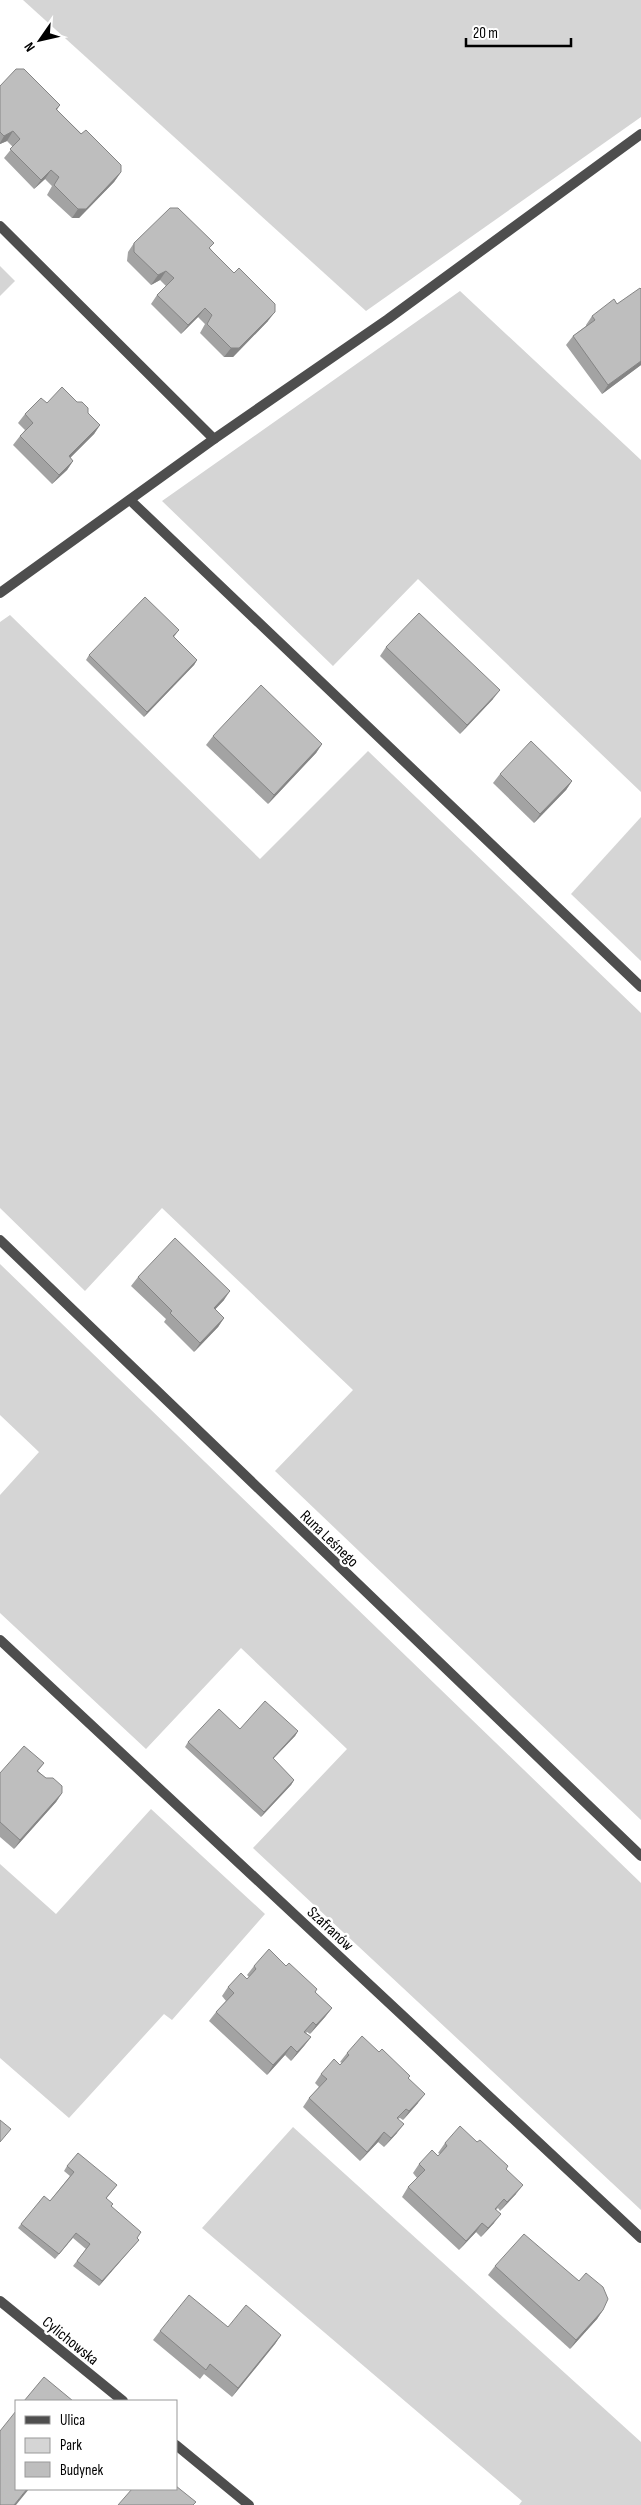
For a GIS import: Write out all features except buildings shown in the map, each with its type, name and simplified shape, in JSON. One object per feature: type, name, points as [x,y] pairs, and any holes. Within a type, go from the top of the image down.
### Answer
[{"type":"street","points":[[0,593],[214,439],[388,319],[641,134]]},
{"type":"street","points":[[0,226],[214,439]]},
{"type":"street","points":[[130,500],[641,987]]},
{"type":"street","name":"Runa Leśnego","points":[[0,1240],[641,1856]]},
{"type":"street","name":"Szafranów","points":[[0,1640],[641,2238]]},
{"type":"street","name":"Cylichowska","points":[[0,2301],[121,2400]]},
{"type":"street","points":[[178,2447],[249,2505]]},
{"type":"green space","points":[[23,0],[641,0],[641,117],[366,311]]},
{"type":"green space","points":[[0,266],[15,281],[0,296]]},
{"type":"green space","points":[[460,291],[641,460],[641,792],[418,579],[333,666],[162,501]]},
{"type":"green space","points":[[10,615],[260,859],[368,751],[641,1013],[641,1820],[275,1471],[353,1390],[162,1208],[85,1291],[0,1208],[0,622]]},
{"type":"green space","points":[[641,817],[641,961],[571,894]]},
{"type":"green space","points":[[0,1264],[641,1883],[641,2210],[253,1848],[347,1749],[241,1648],[146,1749],[0,1613],[0,1495],[39,1452],[0,1415]]},
{"type":"green space","points":[[151,1809],[265,1914],[172,2020],[164,2014],[69,2118],[0,2058],[0,1864],[56,1914]]},
{"type":"green space","points":[[293,2127],[641,2442],[641,2505],[519,2505],[522,2501],[202,2228]]}]
